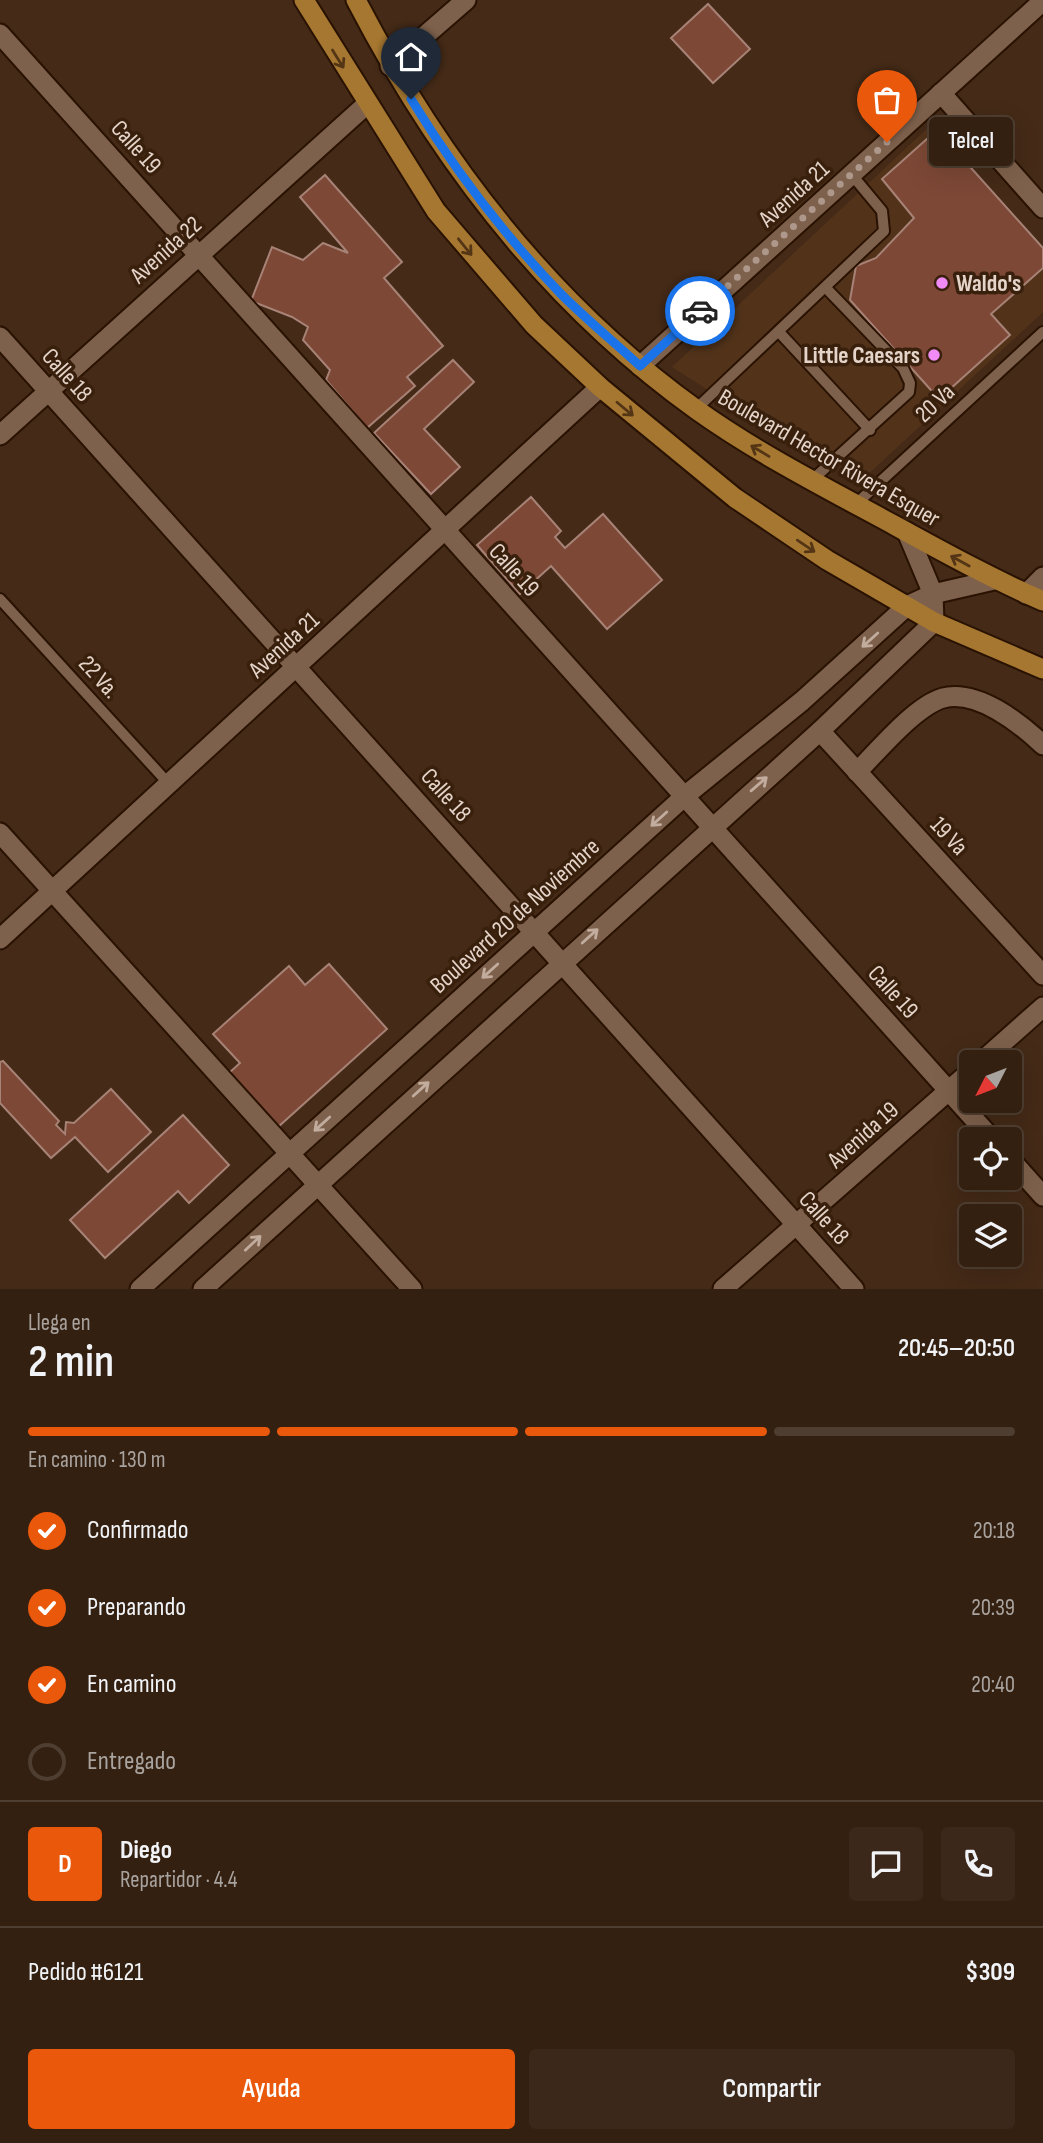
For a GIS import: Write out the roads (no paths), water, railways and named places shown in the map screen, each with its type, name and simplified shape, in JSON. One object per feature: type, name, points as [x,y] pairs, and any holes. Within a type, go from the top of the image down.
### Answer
[{"type":"main road","points":[[304,0],[436,212],[534,325],[600,387],[735,498],[827,560],[934,622],[1043,668]]},
{"type":"main road","name":"Boulevard Hector Rivera Esquer","points":[[356,0],[390,66],[461,174],[503,229],[561,294],[640,366],[696,410],[811,481],[994,580],[1035,597]]},
{"type":"street","points":[[390,66],[466,0]]},
{"type":"street","name":"Avenida 21","points":[[640,366],[1043,2]]},
{"type":"street","name":"Calle 19","points":[[0,33],[981,1127]]},
{"type":"street","points":[[941,93],[1043,208]]},
{"type":"street","name":"Avenida 22","points":[[0,435],[367,104]]},
{"type":"street","name":"Calle 18","points":[[0,337],[563,961],[854,1289]]},
{"type":"street","name":"Avenida 21","points":[[0,939],[600,387]]},
{"type":"street","points":[[203,1289],[820,731],[934,622],[933,594],[907,532]]},
{"type":"street","points":[[1035,597],[1043,577]]},
{"type":"street","name":"Boulevard 20 de Noviembre","points":[[140,1289],[686,795],[802,701],[908,606],[933,594],[994,580]]},
{"type":"street","points":[[857,772],[928,706],[941,698],[972,700],[1014,721],[1043,745]]},
{"type":"street","name":"19 Va","points":[[820,731],[1043,975]]},
{"type":"street","points":[[0,833],[412,1289]]},
{"type":"street","points":[[995,1050],[1043,1007]]},
{"type":"street","name":"Avenida 19","points":[[723,1289],[798,1226],[959,1081]]},
{"type":"street","points":[[1022,1172],[1043,1196]]},
{"type":"lane","points":[[696,410],[884,231],[882,211],[852,175]]},
{"type":"lane","points":[[811,481],[909,393],[910,383],[903,368],[826,288]]},
{"type":"lane","points":[[779,332],[870,430]]},
{"type":"lane","name":"20 Va","points":[[856,505],[1043,332]]},
{"type":"lane","name":"22 Va.","points":[[0,599],[168,783]]},
{"type":"place","name":"Telcel","points":[[887,142]]},
{"type":"place","name":"Waldo's","points":[[942,283]]},
{"type":"place","name":"Little Caesars","points":[[934,355]]}]
